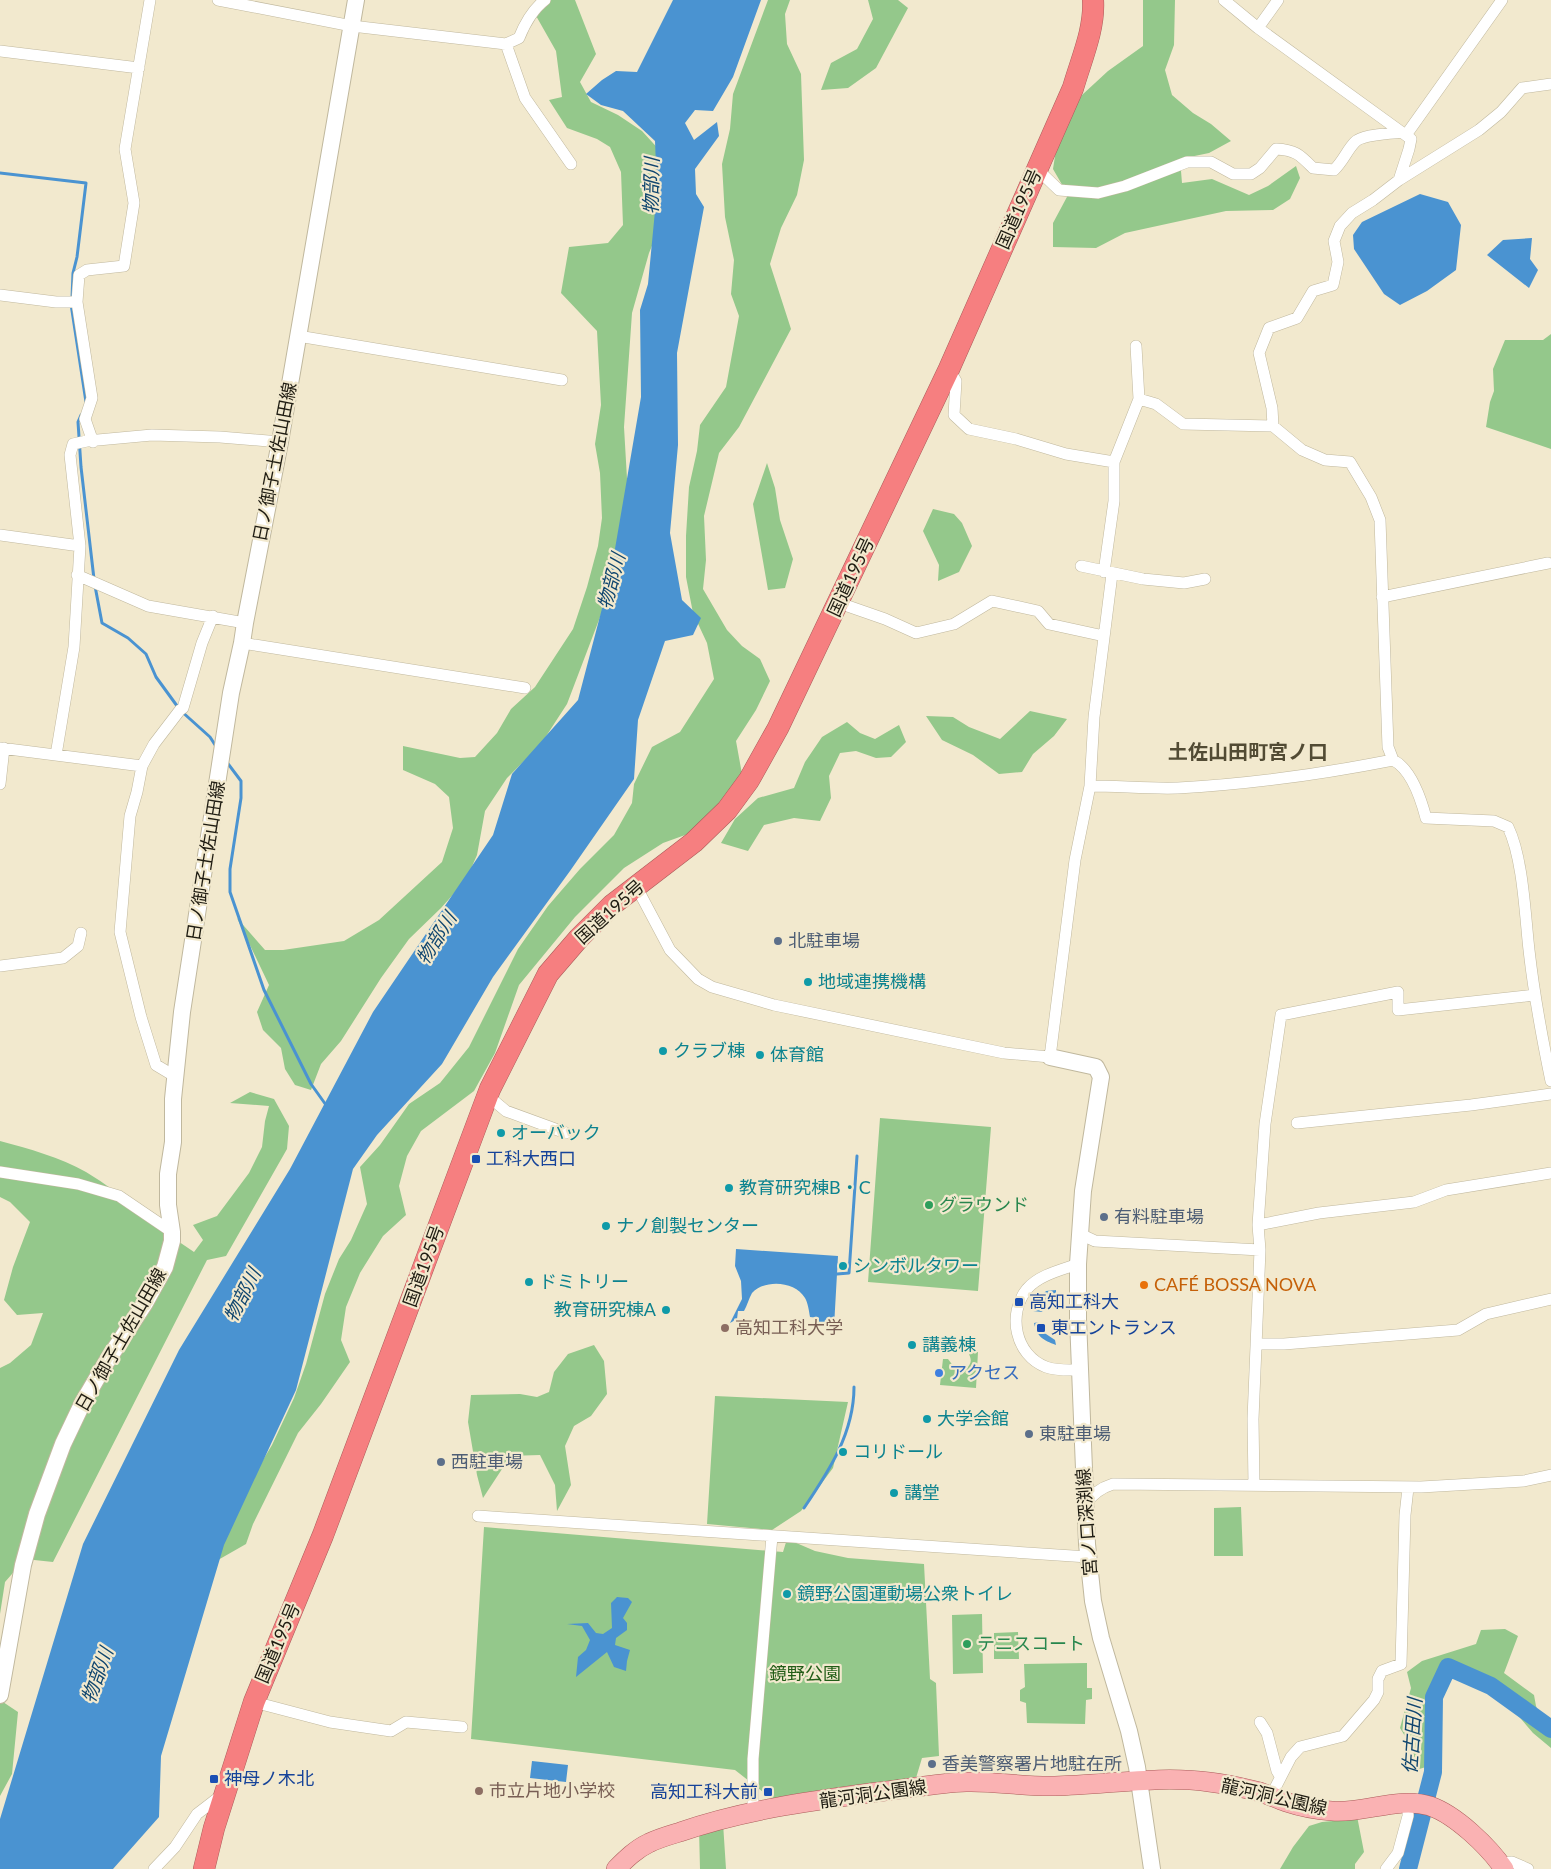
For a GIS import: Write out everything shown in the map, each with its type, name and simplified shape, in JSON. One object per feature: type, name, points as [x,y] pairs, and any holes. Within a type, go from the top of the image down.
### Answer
[{"type":"highway","name":"国道195号","points":[[204,1869],[225,1793],[254,1702],[323,1535],[487,1095],[548,974],[579,938],[612,905],[694,842],[726,810],[749,780],[778,728],[949,369],[1036,168],[1073,88],[1094,11],[1093,0]]},
{"type":"main road","name":"日ノ御子土佐山田線","points":[[0,1695],[23,1565],[37,1514],[63,1444],[83,1402],[106,1362],[145,1303],[165,1267],[172,1232],[168,1205],[168,1174],[173,1142],[173,1099],[182,1012],[231,693],[280,442],[356,0]]},
{"type":"main road","name":"宮ノ口深渕線","points":[[1050,1057],[1096,1068],[1101,1077],[1086,1169],[1078,1264],[1080,1370],[1088,1557],[1093,1601],[1101,1638],[1129,1731],[1139,1781],[1152,1869]]},
{"type":"main road","name":"龍河洞公園線","points":[[616,1869],[637,1850],[652,1841],[697,1826],[755,1812],[826,1799],[966,1782],[1038,1786],[1096,1785],[1172,1780],[1210,1782],[1271,1796],[1298,1806],[1334,1811],[1349,1811],[1384,1805],[1412,1804],[1428,1806],[1439,1810],[1460,1824],[1502,1866]]},
{"type":"street","points":[[90,441],[84,418],[92,398],[77,302],[79,275],[87,270],[124,266],[134,203],[125,149],[150,0]]},
{"type":"street","points":[[218,0],[352,26],[506,44],[519,38],[526,21],[537,6],[545,0]]},
{"type":"street","points":[[1224,0],[1258,28],[1411,139],[1410,150],[1399,180]]},
{"type":"street","points":[[1258,28],[1278,0]]},
{"type":"street","points":[[1036,168],[1059,190],[1098,193],[1125,186],[1188,162],[1211,162],[1233,174],[1251,174],[1260,168],[1276,149],[1291,150],[1299,154],[1313,168],[1334,170],[1343,161],[1355,142],[1362,137],[1403,134],[1502,0]]},
{"type":"street","points":[[506,44],[525,98],[571,164]]},
{"type":"street","points":[[0,51],[139,68]]},
{"type":"street","points":[[1273,426],[1272,408],[1259,353],[1269,328],[1297,318],[1313,291],[1333,285],[1338,262],[1334,241],[1340,226],[1352,213],[1399,180],[1479,130],[1501,112],[1522,88],[1551,84]]},
{"type":"street","points":[[0,294],[56,302],[77,302]]},
{"type":"street","points":[[298,336],[562,380]]},
{"type":"street","points":[[636,886],[670,950],[698,979],[712,987],[774,1005],[1004,1053],[1050,1057],[1075,860],[1090,786],[1094,717],[1104,636],[1114,501],[1114,462],[1139,399],[1136,346]]},
{"type":"street","points":[[949,369],[956,380],[954,414],[969,429],[1016,439],[1066,454],[1114,462]]},
{"type":"street","points":[[1139,399],[1156,404],[1183,424],[1273,426],[1302,450],[1325,460],[1350,462],[1371,497],[1380,520],[1388,747],[1393,760],[1398,763],[1419,792],[1426,818],[1494,821],[1508,827],[1513,837],[1522,886],[1534,995],[1551,1081]]},
{"type":"street","points":[[56,755],[74,647],[80,546],[70,455],[73,444],[152,435],[220,437],[280,442]]},
{"type":"street","points":[[0,535],[80,546]]},
{"type":"street","points":[[1382,597],[1548,563]]},
{"type":"street","points":[[1081,566],[1143,580],[1184,583],[1205,579]]},
{"type":"street","points":[[77,575],[148,606],[245,623]]},
{"type":"street","points":[[839,603],[916,632],[954,624],[992,601],[1038,611],[1049,624],[1104,636]]},
{"type":"street","points":[[176,1076],[156,1065],[141,1017],[120,932],[130,816],[142,766],[154,744],[183,708],[202,643],[213,616]]},
{"type":"street","points":[[242,643],[525,688]]},
{"type":"street","points":[[0,784],[2,748],[142,766]]},
{"type":"street","points":[[1090,786],[1177,788],[1249,782],[1328,773],[1393,760]]},
{"type":"street","points":[[0,966],[63,958],[78,946],[81,933]]},
{"type":"street","points":[[1254,1485],[1253,1418],[1260,1250],[1258,1224],[1265,1124],[1281,1016],[1398,992],[1398,1010],[1534,995]]},
{"type":"street","points":[[1297,1123],[1551,1094]]},
{"type":"street","points":[[487,1095],[506,1110],[566,1133]]},
{"type":"street","points":[[0,1172],[78,1184],[119,1196],[172,1232]]},
{"type":"street","points":[[1258,1224],[1319,1213],[1414,1202],[1446,1190],[1551,1173]]},
{"type":"street","points":[[1080,1234],[1095,1241],[1260,1250]]},
{"type":"street","points":[[1078,1264],[1038,1279],[1027,1289],[1018,1304],[1016,1327],[1022,1346],[1033,1359],[1046,1367],[1063,1371],[1080,1370]]},
{"type":"street","points":[[1257,1344],[1284,1344],[1458,1330],[1486,1314],[1551,1299]]},
{"type":"street","points":[[1085,1505],[1101,1488],[1113,1484],[1408,1488],[1524,1481],[1551,1476]]},
{"type":"street","points":[[1271,1796],[1291,1757],[1300,1747],[1343,1736],[1374,1700],[1378,1692],[1378,1679],[1382,1671],[1401,1664],[1405,1515],[1408,1488]]},
{"type":"street","points":[[478,1516],[1088,1557]]},
{"type":"street","points":[[755,1812],[753,1806],[753,1759],[772,1536]]},
{"type":"street","points":[[254,1702],[330,1722],[391,1732],[406,1722],[462,1727]]},
{"type":"street","points":[[1260,1722],[1267,1732],[1280,1776]]},
{"type":"street","points":[[154,1869],[175,1847],[197,1814],[225,1793]]},
{"type":"street","points":[[1386,1869],[1398,1853],[1412,1804]]},
{"type":"street","points":[[1502,1866],[1512,1862],[1528,1869]]},
{"type":"green space","points":[[540,0],[575,0],[596,54],[580,82],[591,102],[618,115],[642,131],[663,154],[656,236],[649,253],[632,313],[624,427],[629,513],[605,604],[567,704],[541,744],[507,778],[485,811],[477,855],[466,880],[409,939],[381,978],[341,1041],[321,1064],[311,1090],[295,1085],[285,1069],[281,1048],[263,1030],[257,1012],[269,985],[237,918],[265,950],[283,950],[344,941],[379,920],[442,862],[453,828],[449,797],[435,784],[403,770],[403,746],[460,758],[475,757],[497,733],[511,709],[535,687],[573,629],[598,546],[602,518],[600,473],[595,444],[601,405],[597,331],[561,293],[569,247],[608,243],[623,225],[621,172],[610,147],[597,139],[567,128],[549,100],[562,97],[556,51],[535,14]]},
{"type":"green space","points":[[768,0],[790,0],[785,14],[787,44],[801,74],[804,160],[797,195],[781,228],[770,264],[791,329],[739,427],[719,453],[704,516],[706,560],[703,589],[727,630],[742,646],[760,659],[770,681],[756,710],[736,741],[742,774],[699,830],[663,843],[624,868],[575,917],[519,985],[495,1053],[474,1091],[421,1131],[407,1156],[399,1186],[406,1215],[383,1236],[360,1273],[346,1307],[341,1340],[350,1362],[298,1433],[253,1524],[246,1544],[218,1560],[223,1532],[272,1445],[294,1398],[306,1364],[325,1294],[339,1259],[351,1240],[367,1204],[360,1167],[380,1145],[409,1104],[440,1083],[469,1047],[518,949],[548,906],[580,869],[614,835],[632,803],[634,784],[652,747],[680,732],[714,679],[707,643],[693,613],[686,577],[689,487],[697,451],[700,425],[726,387],[739,316],[731,294],[734,260],[725,217],[722,164],[730,129],[733,94]]},
{"type":"green space","points":[[868,0],[898,0],[908,8],[876,68],[848,88],[821,90],[831,63],[857,49],[873,19]]},
{"type":"green space","points":[[1143,0],[1175,0],[1174,45],[1165,70],[1172,95],[1231,141],[1209,153],[1180,159],[1182,183],[1212,179],[1249,195],[1268,186],[1296,166],[1300,178],[1290,199],[1273,210],[1226,211],[1125,233],[1096,248],[1053,247],[1053,223],[1068,195],[1053,169],[1058,137],[1082,95],[1108,71],[1143,46]]},
{"type":"green space","points":[[1551,334],[1551,449],[1486,427],[1490,402],[1494,391],[1493,369],[1505,340],[1543,340]]},
{"type":"green space","points":[[767,463],[775,488],[780,520],[793,559],[785,588],[768,590],[753,504]]},
{"type":"green space","points":[[933,509],[954,514],[962,523],[972,546],[959,572],[938,581],[939,565],[923,531]]},
{"type":"green space","points":[[1030,711],[1067,719],[1054,736],[1033,754],[1022,772],[999,774],[973,755],[942,740],[926,716],[953,717],[969,727],[1000,739]]},
{"type":"green space","points":[[847,722],[860,733],[875,739],[899,725],[906,742],[891,757],[876,758],[856,751],[840,753],[829,776],[831,798],[820,821],[794,818],[764,825],[748,851],[721,843],[735,819],[758,798],[794,788],[805,762],[822,737]]},
{"type":"green space","points":[[250,1092],[274,1099],[289,1126],[287,1149],[226,1256],[207,1260],[53,1562],[25,1559],[5,1582],[0,1614],[0,1368],[10,1363],[31,1345],[43,1313],[17,1315],[4,1300],[13,1267],[30,1222],[10,1202],[0,1197],[0,1141],[33,1150],[86,1172],[194,1252],[203,1240],[193,1225],[217,1216],[249,1173],[262,1147],[269,1106],[230,1103]]},
{"type":"green space","name":"グラウンド","points":[[880,1118],[991,1127],[978,1291],[868,1282]]},
{"type":"green space","points":[[594,1345],[604,1361],[607,1394],[591,1416],[574,1426],[565,1446],[571,1485],[557,1511],[555,1485],[540,1455],[508,1456],[504,1466],[483,1498],[468,1422],[471,1395],[520,1394],[537,1397],[549,1392],[554,1372],[568,1354]]},
{"type":"green space","points":[[968,1352],[978,1352],[976,1388],[940,1385],[943,1359],[948,1359],[954,1367],[966,1369],[971,1361]]},
{"type":"green space","points":[[715,1396],[848,1402],[833,1468],[801,1511],[772,1530],[707,1524]]},
{"type":"green space","points":[[1241,1507],[1243,1556],[1214,1556],[1214,1508]]},
{"type":"green space","name":"鏡野公園","points":[[484,1527],[783,1552],[787,1539],[815,1551],[848,1558],[924,1564],[930,1679],[936,1683],[939,1756],[922,1758],[916,1778],[772,1799],[735,1770],[471,1739]]},
{"type":"green space","name":"テニスコート","points":[[982,1614],[983,1673],[953,1674],[952,1615]]},
{"type":"green space","points":[[1505,1629],[1518,1636],[1504,1673],[1534,1695],[1542,1722],[1551,1735],[1551,1748],[1533,1733],[1504,1699],[1482,1683],[1462,1673],[1445,1673],[1436,1693],[1431,1714],[1430,1736],[1433,1757],[1426,1767],[1416,1770],[1411,1746],[1400,1728],[1411,1688],[1407,1672],[1422,1661],[1476,1644],[1481,1630]]},
{"type":"green space","points":[[1018,1632],[1019,1659],[994,1659],[994,1633]]},
{"type":"green space","points":[[1087,1663],[1087,1688],[1092,1688],[1092,1699],[1086,1700],[1085,1724],[1027,1723],[1026,1703],[1020,1701],[1020,1690],[1025,1687],[1024,1664]]},
{"type":"green space","points":[[0,1700],[18,1712],[12,1774],[0,1796]]},
{"type":"green space","points":[[1357,1816],[1364,1852],[1355,1864],[1355,1869],[1280,1869],[1293,1847],[1309,1826]]},
{"type":"green space","points":[[723,1823],[726,1869],[700,1869],[699,1828]]},
{"type":"water","name":"物部川","points":[[673,0],[761,0],[733,77],[713,111],[695,110],[685,123],[694,140],[717,122],[719,136],[695,169],[696,194],[704,207],[677,353],[678,445],[670,533],[682,600],[701,618],[693,635],[665,641],[638,720],[634,779],[493,977],[442,1064],[377,1135],[353,1169],[296,1390],[224,1545],[161,1756],[159,1817],[113,1869],[0,1869],[0,1819],[83,1544],[179,1350],[290,1169],[373,1012],[493,835],[512,774],[578,700],[610,578],[641,397],[640,310],[648,284],[657,190],[655,141],[623,111],[601,105],[586,94],[616,71],[637,72]]},
{"type":"water","points":[[1420,194],[1448,202],[1461,225],[1456,270],[1427,291],[1400,305],[1384,294],[1354,249],[1353,235],[1362,222]]},
{"type":"water","points":[[1532,238],[1530,259],[1538,270],[1529,288],[1487,255],[1503,240]]},
{"type":"water","points":[[736,1249],[838,1256],[834,1327],[819,1322],[819,1318],[810,1317],[807,1302],[800,1292],[787,1285],[780,1284],[764,1285],[758,1288],[752,1293],[744,1311],[738,1311],[737,1319],[730,1323],[742,1299],[741,1281],[735,1266]]},
{"type":"water","points":[[1056,1290],[1056,1294],[1047,1302],[1042,1312],[1033,1311],[1038,1300],[1046,1291]]},
{"type":"water","points":[[1039,1322],[1043,1332],[1055,1340],[1056,1345],[1044,1340],[1039,1335],[1034,1323]]},
{"type":"water","points":[[617,1597],[628,1598],[632,1602],[623,1618],[627,1623],[627,1630],[616,1638],[615,1645],[630,1650],[626,1671],[614,1667],[607,1652],[576,1677],[578,1657],[586,1650],[590,1640],[582,1626],[567,1624],[588,1623],[596,1633],[603,1634],[612,1628],[611,1603]]},
{"type":"water","points":[[532,1761],[568,1765],[566,1782],[530,1778]]},
{"type":"waterway","points":[[0,173],[86,183],[77,257],[73,273],[72,298]]},
{"type":"waterway","points":[[71,304],[86,402]]},
{"type":"waterway","points":[[81,415],[78,422],[81,467],[94,579]]},
{"type":"waterway","points":[[95,586],[102,623],[128,638],[146,654],[156,677],[180,710],[210,737],[217,748]]},
{"type":"waterway","points":[[226,761],[241,781],[241,798],[230,869],[230,892],[264,990],[311,1084],[326,1105]]},
{"type":"waterway","points":[[837,1274],[849,1273],[857,1156]]},
{"type":"waterway","points":[[804,1508],[831,1466],[845,1436],[853,1404],[854,1387]]},
{"type":"waterway","name":"佐古田川","points":[[1408,1869],[1433,1772],[1434,1697],[1448,1667],[1491,1686],[1551,1729]]},
{"type":"place","name":"北駐車場","points":[[778,941]]},
{"type":"place","name":"地域連携機構","points":[[808,982]]},
{"type":"place","name":"クラブ棟","points":[[663,1051]]},
{"type":"place","name":"体育館","points":[[760,1055]]},
{"type":"place","name":"オーバック","points":[[501,1133]]},
{"type":"place","name":"工科大西口","points":[[476,1159]]},
{"type":"place","name":"教育研究棟B・C","points":[[729,1188]]},
{"type":"place","name":"グラウンド","points":[[929,1205]]},
{"type":"place","name":"有料駐車場","points":[[1104,1217]]},
{"type":"place","name":"ナノ創製センター","points":[[606,1226]]},
{"type":"place","name":"シンボルタワー","points":[[843,1266]]},
{"type":"place","name":"ドミトリー","points":[[529,1282]]},
{"type":"place","name":"CAFÉ BOSSA NOVA","points":[[1144,1285]]},
{"type":"place","name":"高知工科大","points":[[1019,1302]]},
{"type":"place","name":"教育研究棟A","points":[[666,1310]]},
{"type":"place","name":"高知工科大学","points":[[725,1328]]},
{"type":"place","name":"東エントランス","points":[[1041,1328]]},
{"type":"place","name":"講義棟","points":[[912,1345]]},
{"type":"place","name":"アクセス","points":[[939,1373]]},
{"type":"place","name":"大学会館","points":[[927,1419]]},
{"type":"place","name":"東駐車場","points":[[1029,1434]]},
{"type":"place","name":"コリドール","points":[[843,1452]]},
{"type":"place","name":"西駐車場","points":[[441,1462]]},
{"type":"place","name":"講堂","points":[[894,1493]]},
{"type":"place","name":"鏡野公園運動場公衆トイレ","points":[[787,1594]]},
{"type":"place","name":"テニスコート","points":[[967,1644]]},
{"type":"place","name":"香美警察署片地駐在所","points":[[932,1764]]},
{"type":"place","name":"神母ノ木北","points":[[214,1779]]},
{"type":"place","name":"市立片地小学校","points":[[479,1791]]},
{"type":"place","name":"高知工科大前","points":[[768,1792]]},
{"type":"district","name":"土佐山田町宮ノ口","points":[[1248,752]]}]
